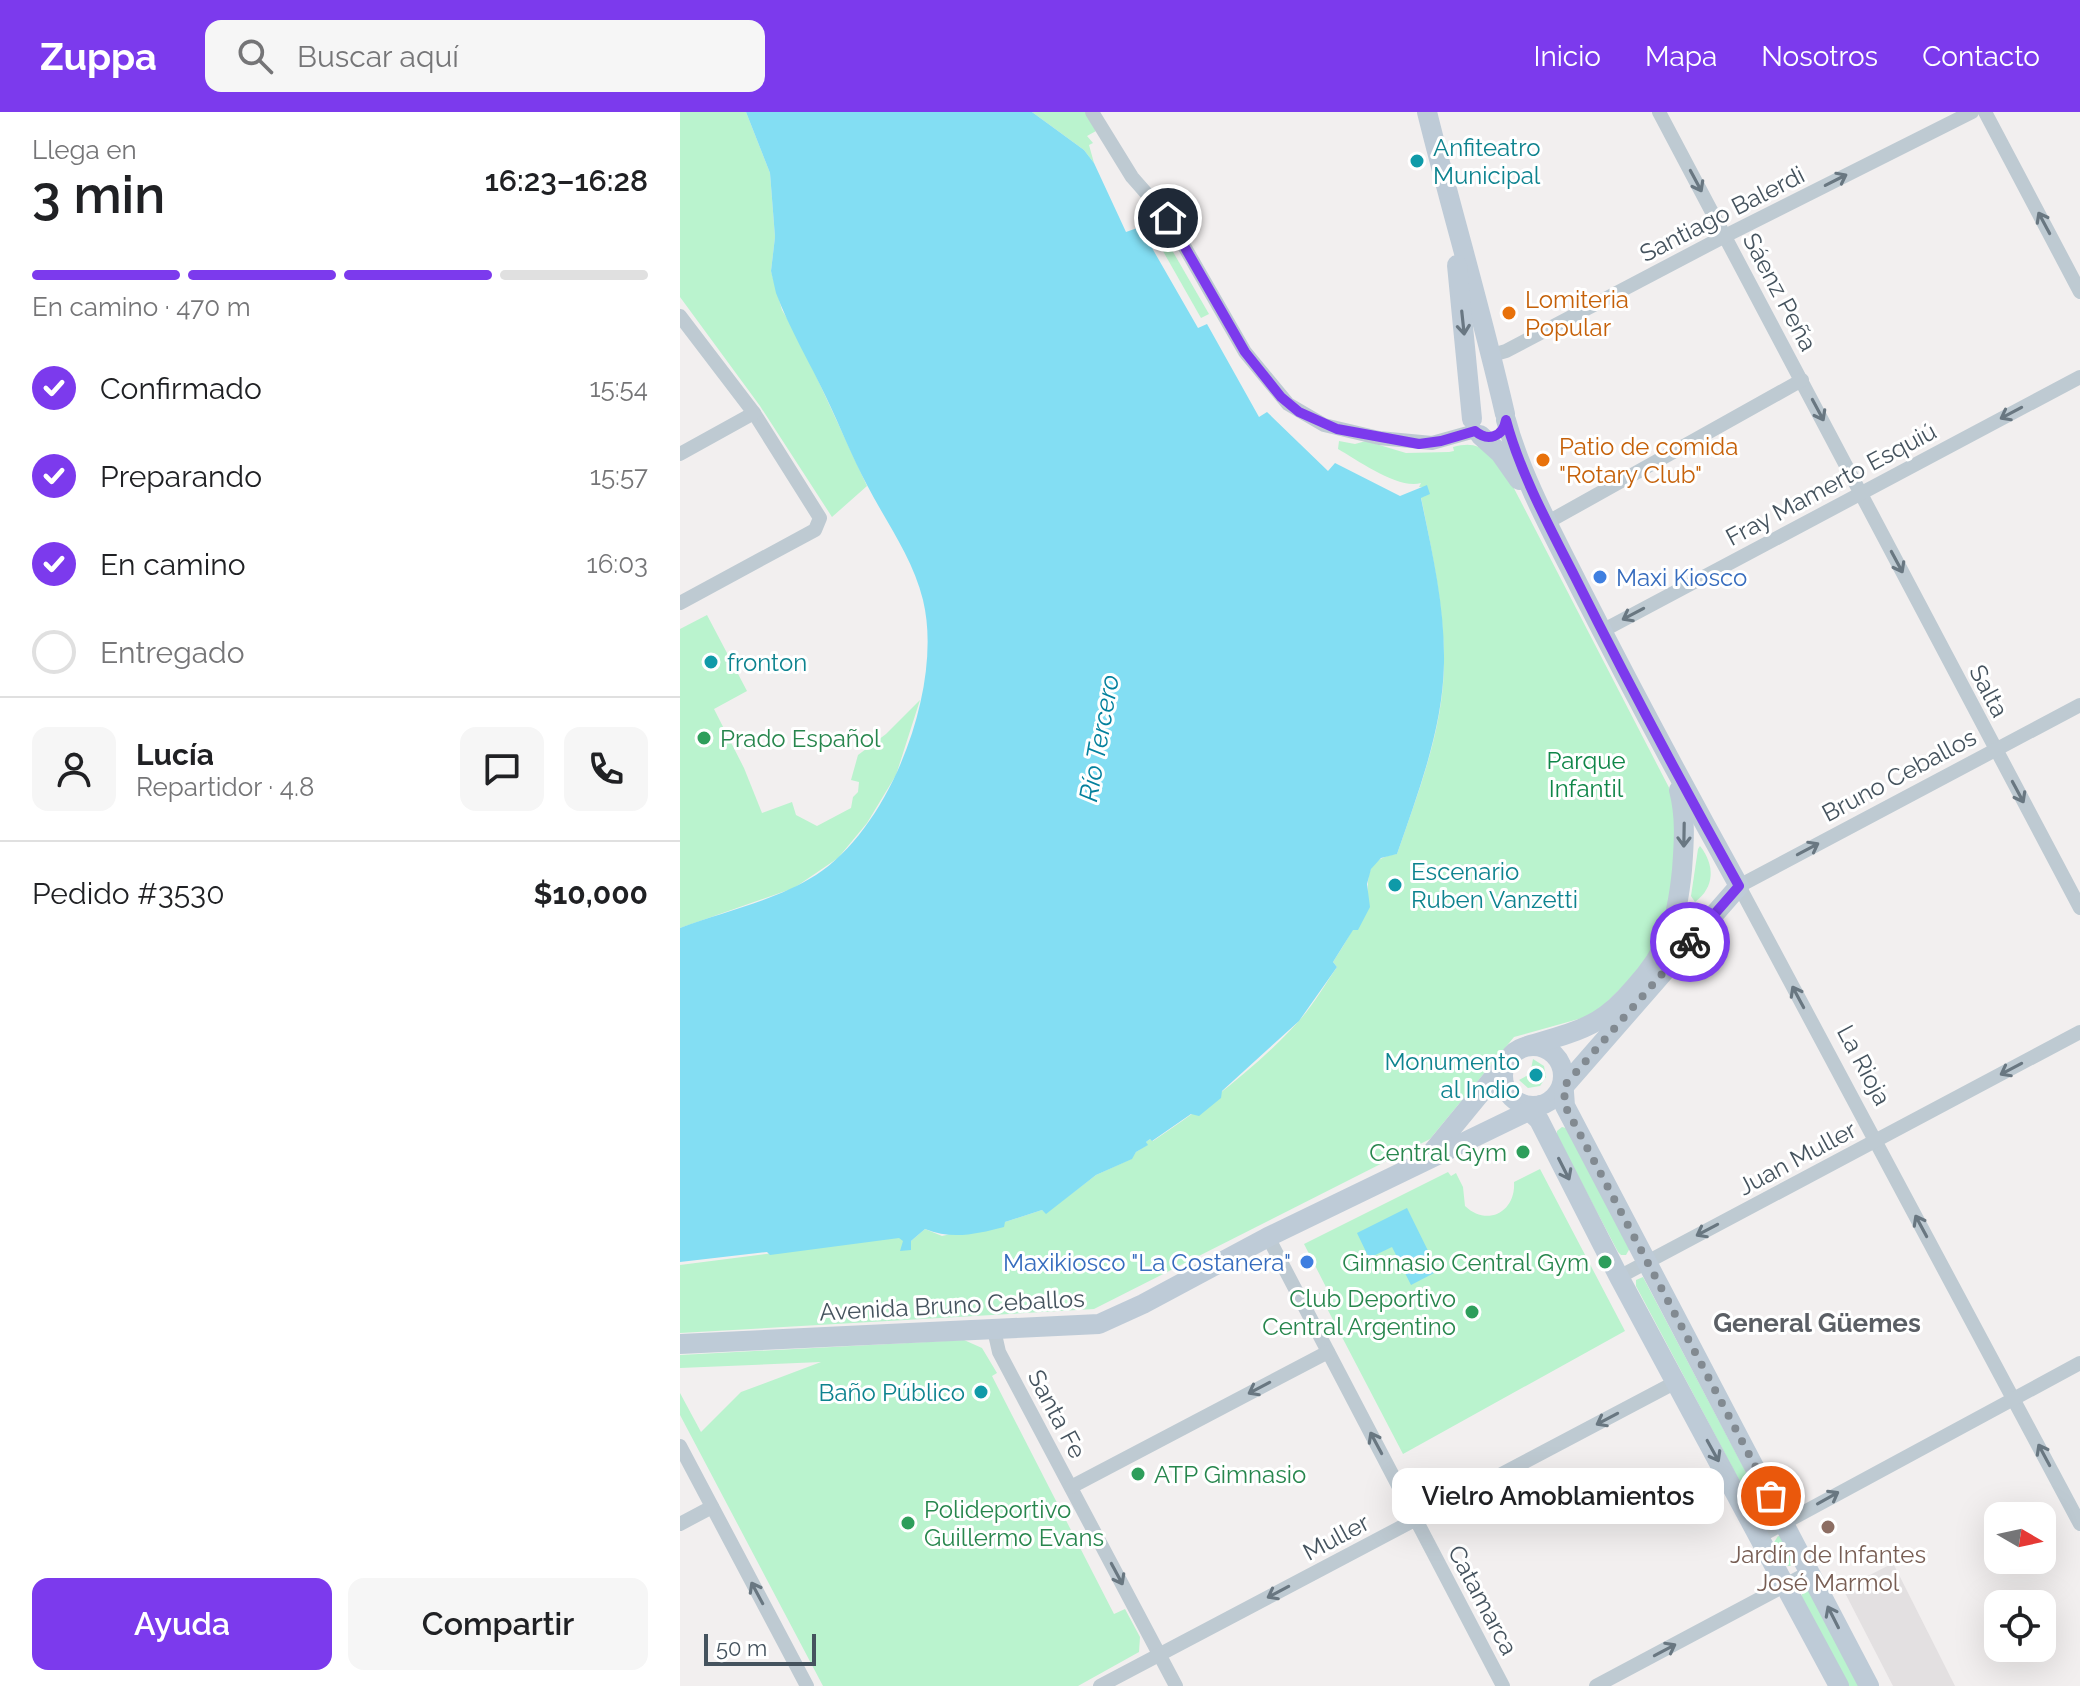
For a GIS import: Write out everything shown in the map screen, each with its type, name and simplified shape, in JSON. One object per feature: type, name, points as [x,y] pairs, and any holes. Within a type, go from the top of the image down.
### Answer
[{"type":"main road","points":[[1427,112],[1492,355],[1505,417],[1513,444],[1548,522]]},
{"type":"main road","points":[[1453,218],[1476,428],[1507,462],[1548,522]]},
{"type":"main road","points":[[1487,403],[1497,406],[1505,417],[1503,430],[1495,436],[1476,428],[1477,408],[1487,403]]},
{"type":"main road","name":"La Rioja","points":[[1548,522],[1669,760],[1739,886]]},
{"type":"main road","points":[[1669,760],[1684,815],[1677,908],[1668,942],[1645,977],[1609,1014],[1590,1025],[1527,1046],[1507,1061],[1503,1075],[1506,1090],[1531,1107],[1539,1120],[1619,1277],[1839,1686]]},
{"type":"main road","points":[[1531,1107],[1549,1102],[1739,886]]},
{"type":"main road","points":[[1527,1046],[1543,1047],[1561,1063],[1565,1106],[1869,1686]]},
{"type":"main road","name":"Avenida Bruno Ceballos","points":[[1426,1159],[1507,1061]]},
{"type":"main road","name":"Avenida Bruno Ceballos","points":[[680,1344],[1099,1324],[1119,1317],[1268,1237],[1531,1107]]},
{"type":"street","points":[[1092,112],[1132,177],[1168,218],[1245,352],[1288,404],[1324,425],[1379,438],[1432,443],[1476,428]]},
{"type":"street","name":"Sáenz Peña","points":[[1659,112],[1861,493]]},
{"type":"street","name":"Santiago Balerdi","points":[[1492,355],[1506,351],[1972,112]]},
{"type":"street","points":[[1985,112],[2080,292]]},
{"type":"street","points":[[680,316],[754,413],[820,518],[815,530],[680,603]]},
{"type":"street","name":"Fray Mamerto Esquiú","points":[[1602,631],[2080,377]]},
{"type":"street","points":[[1548,522],[1802,380]]},
{"type":"street","points":[[680,454],[754,413]]},
{"type":"street","name":"Salta","points":[[1861,493],[2080,908]]},
{"type":"street","name":"Bruno Ceballos","points":[[1739,886],[2080,705]]},
{"type":"street","name":"La Rioja","points":[[1739,886],[2080,1524]]},
{"type":"street","name":"Juan Muller","points":[[1619,1277],[2080,1032]]},
{"type":"street","name":"Catamarca","points":[[1268,1237],[1503,1686]]},
{"type":"street","name":"Santa Fe","points":[[994,1330],[999,1352],[1176,1686]]},
{"type":"street","points":[[1071,1487],[1328,1352]]},
{"type":"street","points":[[1760,1536],[2080,1363]]},
{"type":"street","name":"Muller","points":[[1100,1686],[1676,1382]]},
{"type":"street","points":[[680,1446],[807,1686]]},
{"type":"street","points":[[680,1524],[712,1507]]},
{"type":"street","points":[[1596,1686],[1810,1572]]},
{"type":"shaded area","points":[[1893,1563],[1955,1686],[1893,1686],[1843,1589]]},
{"type":"green space","points":[[680,112],[746,112],[770,173],[775,237],[771,271],[782,310],[797,335],[867,486],[832,517],[760,406],[680,297]]},
{"type":"green space","points":[[1032,112],[1085,112],[1096,131],[1087,136],[1093,143],[1089,145],[1094,163],[1084,150]]},
{"type":"green space","points":[[1154,219],[1209,314],[1201,318],[1147,223]]},
{"type":"green space","name":"Parque Infantil","points":[[1339,441],[1355,444],[1366,441],[1406,453],[1449,452],[1454,451],[1453,447],[1477,446],[1505,471],[1677,803],[1671,901],[1658,953],[1593,1015],[1514,1037],[1430,1139],[1094,1309],[680,1333],[680,1265],[900,1237],[911,1249],[911,1241],[925,1229],[942,1236],[1042,1210],[1046,1213],[1096,1175],[1131,1159],[1150,1139],[1153,1141],[1210,1101],[1264,1056],[1308,1010],[1337,967],[1333,962],[1366,901],[1371,868],[1382,858],[1397,854],[1435,736],[1443,687],[1442,620],[1421,497],[1425,496],[1422,487],[1419,487],[1421,483],[1402,482],[1379,473],[1338,449]]},
{"type":"green space","points":[[707,615],[747,691],[714,709],[744,768],[762,813],[792,802],[796,815],[817,826],[851,808],[853,797],[858,792],[859,782],[851,780],[858,755],[886,734],[920,700],[896,775],[867,823],[838,858],[794,888],[680,928],[680,629]]},
{"type":"green space","points":[[1700,846],[1711,876],[1706,890],[1695,902],[1691,896]]},
{"type":"green space","points":[[1533,1059],[1544,1066],[1546,1077],[1540,1086],[1528,1088],[1519,1080],[1530,1074]]},
{"type":"green space","points":[[1566,1128],[1630,1248],[1626,1255],[1618,1252],[1557,1136],[1557,1131]]},
{"type":"green space","name":"Club Deportivo Central Argentino","points":[[1540,1169],[1625,1331],[1403,1454],[1319,1293],[1327,1289],[1304,1244],[1448,1172],[1451,1176],[1456,1173],[1463,1187],[1465,1206],[1491,1216],[1510,1201],[1514,1182]]},
{"type":"green space","points":[[1643,1277],[1766,1510],[1762,1513],[1756,1512],[1636,1286],[1636,1280]]},
{"type":"green space","name":"Polideportivo Guillermo Evans","points":[[964,1340],[982,1348],[997,1373],[992,1376],[1114,1614],[1125,1609],[1140,1637],[1139,1652],[1078,1686],[823,1686],[680,1415],[680,1393],[701,1432],[741,1392],[821,1362],[680,1368],[680,1355]]},
{"type":"green space","points":[[1778,1536],[1783,1537],[1795,1562],[1790,1566],[1785,1566],[1773,1544]]},
{"type":"green space","points":[[1809,1589],[1862,1686],[1848,1686],[1801,1597],[1803,1591]]},
{"type":"water","name":"Río Tercero","points":[[746,112],[1032,112],[1084,150],[1094,163],[1126,232],[1140,227],[1198,328],[1207,324],[1259,417],[1267,412],[1328,471],[1335,463],[1400,496],[1427,485],[1430,494],[1421,498],[1440,600],[1444,642],[1443,688],[1421,784],[1397,854],[1381,858],[1371,869],[1367,884],[1370,907],[1358,930],[1353,930],[1333,962],[1337,967],[1299,1021],[1199,1116],[1191,1114],[1152,1141],[1150,1139],[1146,1142],[1148,1145],[1136,1152],[1132,1159],[1096,1175],[1046,1214],[1042,1210],[1005,1222],[1004,1227],[955,1235],[925,1229],[911,1241],[911,1250],[900,1251],[903,1241],[899,1238],[770,1255],[767,1252],[680,1262],[680,928],[784,892],[816,875],[843,853],[867,824],[906,752],[926,672],[928,635],[919,585],[776,293],[771,271],[775,237],[770,173]]},
{"type":"water","points":[[1407,1208],[1438,1271],[1411,1285],[1392,1247],[1369,1258],[1357,1233]]},
{"type":"way so far","points":[[1690,942],[1564,1086],[1565,1106],[1771,1496]]},
{"type":"place","name":"Anfiteatro Municipal","points":[[1417,161]]},
{"type":"place","name":"Lomiteria Popular","points":[[1509,313]]},
{"type":"place","name":"Patio de comida \"Rotary Club\"","points":[[1543,460]]},
{"type":"place","name":"Maxi Kiosco","points":[[1600,577]]},
{"type":"place","name":"fronton","points":[[711,662]]},
{"type":"place","name":"Prado Español","points":[[704,738]]},
{"type":"place","name":"Escenario Ruben Vanzetti","points":[[1395,885]]},
{"type":"place","name":"Monumento al Indio","points":[[1536,1075]]},
{"type":"place","name":"Central Gym","points":[[1523,1152]]},
{"type":"place","name":"Maxikiosco \"La Costanera\"","points":[[1307,1262]]},
{"type":"place","name":"Gimnasio Central Gym","points":[[1605,1262]]},
{"type":"place","name":"Club Deportivo Central Argentino","points":[[1472,1312]]},
{"type":"place","name":"Baño Público","points":[[981,1392]]},
{"type":"place","name":"ATP Gimnasio","points":[[1138,1474]]},
{"type":"place","name":"Vielro Amoblamientos","points":[[1771,1496]]},
{"type":"place","name":"Polideportivo Guillermo Evans","points":[[908,1523]]},
{"type":"place","name":"Jardín de Infantes José Marmol","points":[[1828,1527]]},
{"type":"district","name":"General Güemes","points":[[1817,1323]]},
{"type":"route","points":[[1168,218],[1245,352],[1270,385],[1299,412],[1337,429],[1419,444],[1475,431],[1485,437],[1495,436],[1503,430],[1506,420],[1513,444],[1554,535],[1614,655],[1739,886],[1690,942]]}]
